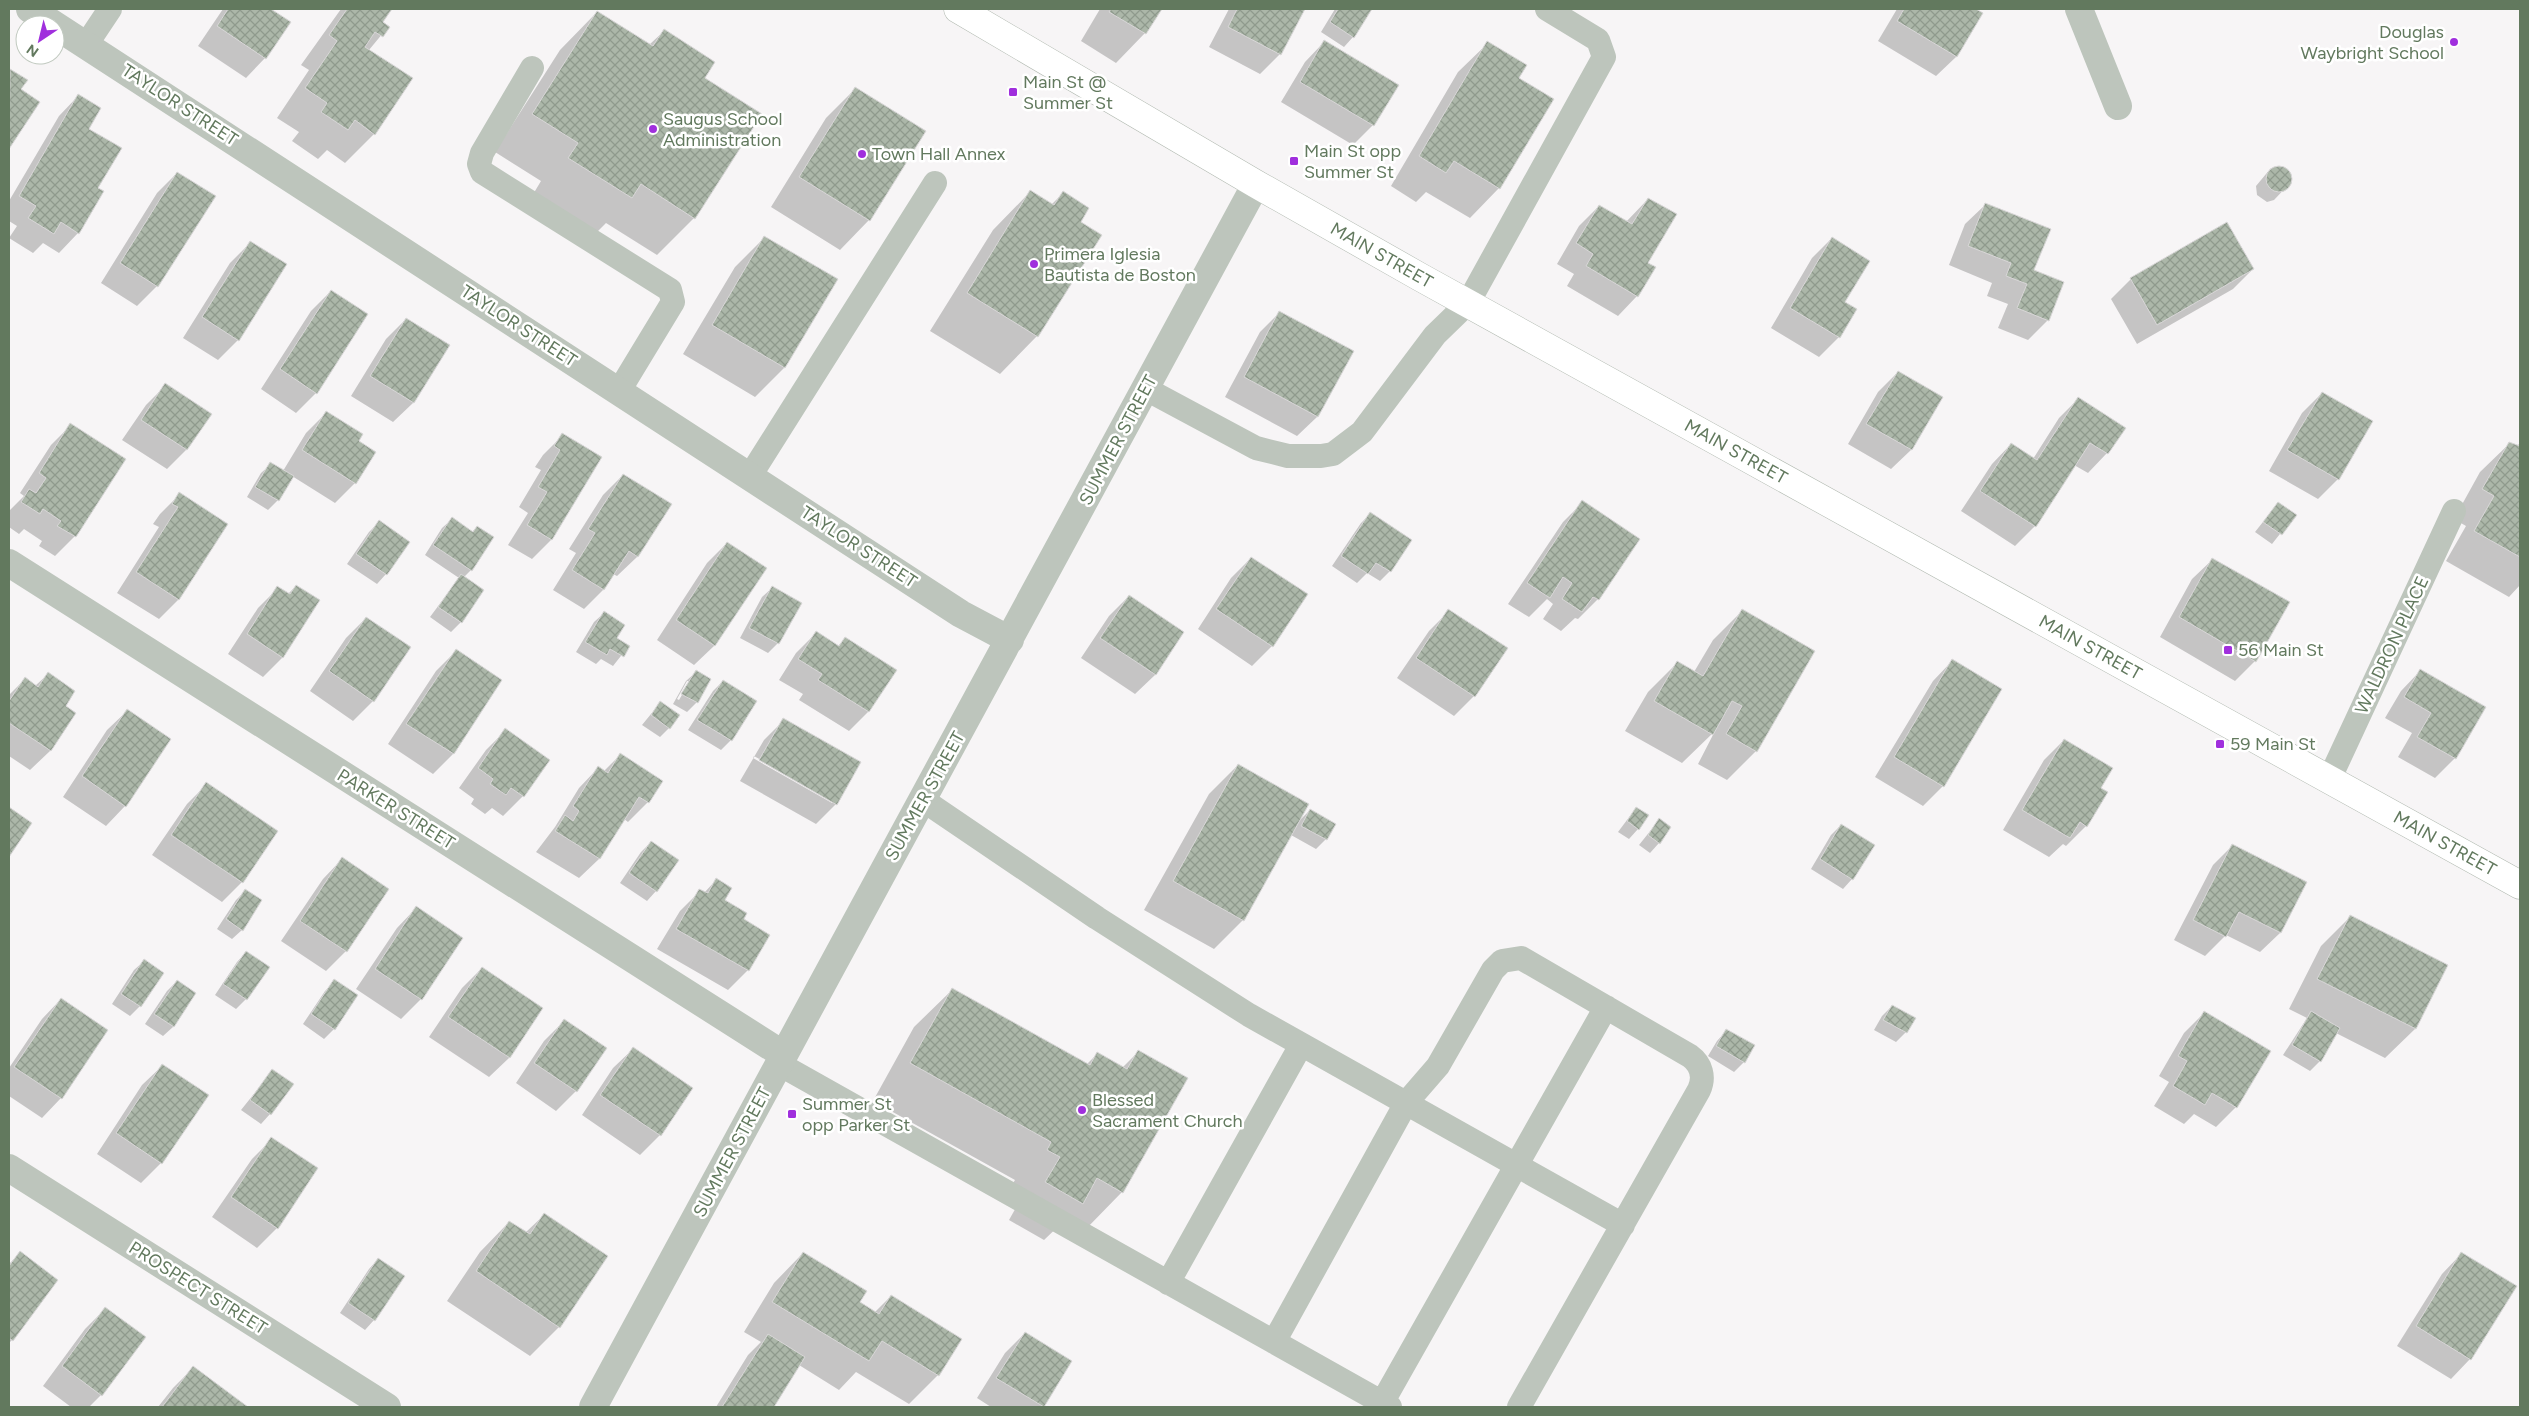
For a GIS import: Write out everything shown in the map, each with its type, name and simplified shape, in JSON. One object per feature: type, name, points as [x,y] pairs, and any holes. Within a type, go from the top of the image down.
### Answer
[{"type":"main road","name":"MAIN STREET","points":[[958,9],[1256,184],[1468,303],[2520,885]]},
{"type":"street","name":"TAYLOR STREET","points":[[30,9],[961,614],[1010,640]]},
{"type":"street","points":[[2079,9],[2118,106]]},
{"type":"street","name":"SUMMER STREET","points":[[593,1407],[1256,184]]},
{"type":"street","name":"PARKER STREET","points":[[9,563],[782,1059]]},
{"type":"street","name":"PROSPECT STREET","points":[[9,1168],[387,1407]]},
{"type":"lane","points":[[86,45],[110,9]]},
{"type":"lane","points":[[1146,389],[1256,448],[1288,456],[1333,454],[1362,432],[1435,335],[1468,303],[1604,57],[1598,40],[1547,9]]},
{"type":"lane","points":[[532,68],[482,153],[479,164],[482,172],[670,290],[673,302],[619,391]]},
{"type":"lane","points":[[750,476],[935,183]]},
{"type":"lane","name":"WALDRON PLACE","points":[[2329,780],[2454,510]]},
{"type":"lane","points":[[923,800],[1097,918],[1242,1010],[1300,1045],[1623,1225]]},
{"type":"lane","points":[[1274,1342],[1406,1103],[1438,1066],[1493,970],[1502,961],[1521,958],[1695,1060],[1702,1078],[1699,1090],[1519,1407]]},
{"type":"lane","points":[[782,1059],[1168,1283],[1386,1405],[1516,1166],[1606,1007]]},
{"type":"lane","points":[[1168,1283],[1300,1045]]},
{"type":"building","points":[[228,9],[271,9],[291,22],[266,59],[217,26]]},
{"type":"building","points":[[347,9],[392,9],[383,22],[390,27],[383,37],[375,32],[365,47],[413,78],[375,135],[355,120],[348,130],[321,112],[327,103],[305,88],[337,41],[329,35]]},
{"type":"building","points":[[1111,9],[1162,9],[1146,34],[1109,12]]},
{"type":"building","points":[[1237,9],[1305,9],[1281,55],[1228,27]]},
{"type":"building","points":[[1338,9],[1372,9],[1354,38],[1330,22]]},
{"type":"building","points":[[1904,9],[1976,9],[1983,13],[1957,57],[1897,21]]},
{"type":"building","name":"Saugus School Administration","points":[[597,11],[653,46],[664,29],[715,62],[705,78],[762,114],[695,219],[641,184],[632,198],[568,158],[578,143],[532,114]]},
{"type":"building","points":[[1324,40],[1399,85],[1374,126],[1300,82]]},
{"type":"building","points":[[1487,41],[1527,65],[1519,78],[1554,99],[1500,189],[1454,161],[1446,173],[1419,156]]},
{"type":"building","points":[[10,69],[28,80],[21,89],[40,102],[9,149]]},
{"type":"building","name":"Town Hall Annex","points":[[855,87],[926,131],[870,221],[799,177]]},
{"type":"building","points":[[78,94],[101,108],[89,129],[122,148],[98,188],[104,191],[79,234],[61,222],[54,234],[28,218],[36,206],[19,196]]},
{"type":"building","points":[[2279,166],[2288,170],[2292,179],[2288,188],[2279,192],[2270,188],[2266,179],[2270,170]]},
{"type":"building","points":[[177,172],[216,196],[158,287],[120,263]]},
{"type":"building","name":"Primera Iglesia Bautista de Boston","points":[[1030,190],[1054,205],[1063,191],[1089,208],[1081,222],[1102,235],[1038,337],[967,293]]},
{"type":"building","points":[[1648,198],[1677,214],[1648,263],[1656,267],[1638,297],[1586,266],[1593,254],[1576,243],[1599,205],[1632,224]]},
{"type":"building","points":[[1985,203],[2051,229],[2034,270],[2064,282],[2049,321],[2017,308],[2027,284],[2006,276],[2011,263],[1968,246]]},
{"type":"building","points":[[2227,222],[2254,269],[2157,325],[2130,278]]},
{"type":"building","points":[[764,236],[838,279],[785,368],[712,325]]},
{"type":"building","points":[[1832,237],[1870,261],[1845,302],[1857,309],[1840,338],[1790,308]]},
{"type":"building","points":[[250,241],[287,264],[239,341],[202,317]]},
{"type":"building","points":[[331,290],[368,314],[317,394],[280,369]]},
{"type":"building","points":[[1279,311],[1354,351],[1318,417],[1244,377]]},
{"type":"building","points":[[406,318],[450,345],[414,403],[370,376]]},
{"type":"building","points":[[1898,371],[1943,397],[1912,450],[1866,424]]},
{"type":"building","points":[[165,383],[212,414],[187,450],[141,420]]},
{"type":"building","points":[[2322,392],[2373,421],[2339,480],[2287,450]]},
{"type":"building","points":[[2078,397],[2126,428],[2108,454],[2090,443],[2036,527],[1980,491],[2011,443],[2037,460]]},
{"type":"building","points":[[326,411],[363,434],[359,441],[376,452],[356,484],[302,450]]},
{"type":"building","points":[[70,423],[126,459],[76,537],[57,526],[61,521],[43,509],[40,514],[21,502],[29,489],[36,493],[46,478],[39,473]]},
{"type":"building","points":[[562,433],[602,457],[552,540],[527,525],[547,492],[538,487],[560,450],[554,446]]},
{"type":"building","points":[[2509,442],[2520,446],[2520,557],[2474,531],[2494,496],[2482,489]]},
{"type":"building","points":[[270,462],[294,476],[279,501],[255,487]]},
{"type":"building","points":[[623,474],[672,504],[638,557],[629,551],[604,590],[572,570],[595,533],[588,529]]},
{"type":"building","points":[[179,492],[228,524],[179,600],[136,572],[178,507],[172,504]]},
{"type":"building","points":[[1582,500],[1640,539],[1599,600],[1593,597],[1582,612],[1562,599],[1572,583],[1563,577],[1550,598],[1527,583]]},
{"type":"building","points":[[2278,502],[2297,515],[2282,535],[2263,522]]},
{"type":"building","points":[[1370,512],[1412,540],[1391,572],[1376,563],[1368,574],[1341,556]]},
{"type":"building","points":[[452,517],[473,532],[477,526],[494,537],[472,571],[433,545]]},
{"type":"building","points":[[379,520],[410,542],[387,575],[356,554]]},
{"type":"building","points":[[727,542],[767,568],[715,646],[676,620]]},
{"type":"building","points":[[1251,557],[1308,594],[1273,647],[1216,609]]},
{"type":"building","points":[[2212,558],[2290,602],[2256,662],[2179,617]]},
{"type":"building","points":[[461,574],[484,590],[462,623],[438,607]]},
{"type":"building","points":[[296,585],[320,600],[283,658],[247,634],[277,586],[290,594]]},
{"type":"building","points":[[772,586],[802,603],[779,644],[749,628]]},
{"type":"building","points":[[1129,595],[1184,632],[1156,675],[1100,638]]},
{"type":"building","points":[[1448,609],[1508,648],[1475,697],[1416,658]]},
{"type":"building","points":[[1742,609],[1815,651],[1757,752],[1726,734],[1742,706],[1732,701],[1713,735],[1654,701],[1677,661],[1703,676]]},
{"type":"building","points":[[604,611],[625,625],[617,638],[630,646],[624,657],[610,649],[607,655],[585,642]]},
{"type":"building","points":[[366,617],[411,647],[374,702],[329,671]]},
{"type":"building","points":[[816,631],[839,646],[845,637],[897,670],[869,712],[818,680],[822,674],[798,659]]},
{"type":"building","points":[[456,649],[502,680],[454,754],[406,724]]},
{"type":"building","points":[[1952,659],[2002,689],[1944,787],[1894,757]]},
{"type":"building","points":[[2420,669],[2486,707],[2456,759],[2417,737],[2431,713],[2404,697]]},
{"type":"building","points":[[696,670],[711,679],[698,703],[681,694]]},
{"type":"building","points":[[48,672],[75,691],[66,706],[76,713],[51,751],[9,723],[9,701],[25,677],[38,687]]},
{"type":"building","points":[[723,680],[757,701],[732,741],[697,720]]},
{"type":"building","points":[[660,701],[680,715],[670,729],[651,715]]},
{"type":"building","points":[[127,709],[171,739],[126,807],[82,776]]},
{"type":"building","points":[[783,718],[861,762],[837,805],[759,760]]},
{"type":"building","points":[[505,728],[550,760],[524,797],[511,788],[506,795],[490,784],[493,779],[478,768]]},
{"type":"building","points":[[2064,739],[2113,768],[2101,788],[2108,792],[2087,827],[2080,822],[2070,838],[2022,810]]},
{"type":"building","points":[[620,753],[663,781],[649,803],[639,797],[600,859],[555,831],[565,815],[573,821],[579,811],[573,806],[598,766],[608,773]]},
{"type":"building","points":[[1238,764],[1309,804],[1244,921],[1173,881]]},
{"type":"building","points":[[206,782],[278,831],[243,883],[171,835]]},
{"type":"building","points":[[9,807],[32,823],[9,857]]},
{"type":"building","points":[[1636,807],[1649,815],[1639,830],[1627,821]]},
{"type":"building","points":[[1310,809],[1336,824],[1327,840],[1301,826]]},
{"type":"building","points":[[1659,818],[1671,827],[1660,844],[1648,835]]},
{"type":"building","points":[[1841,824],[1875,845],[1853,880],[1820,859]]},
{"type":"building","points":[[651,841],[679,860],[657,892],[629,873]]},
{"type":"building","points":[[2232,844],[2307,882],[2281,933],[2239,912],[2226,937],[2193,920]]},
{"type":"building","points":[[342,857],[389,889],[347,952],[300,921]]},
{"type":"building","points":[[716,878],[732,888],[725,900],[747,913],[744,919],[770,935],[749,971],[676,929],[699,889],[708,893]]},
{"type":"building","points":[[245,889],[262,900],[243,931],[226,919]]},
{"type":"building","points":[[416,906],[463,938],[422,1000],[375,969]]},
{"type":"building","points":[[2350,915],[2448,965],[2416,1029],[2317,979]]},
{"type":"building","points":[[246,951],[270,967],[247,1000],[223,984]]},
{"type":"building","points":[[144,959],[164,973],[141,1007],[121,994]]},
{"type":"building","points":[[482,967],[543,1008],[510,1058],[448,1017]]},
{"type":"building","points":[[334,979],[358,995],[335,1030],[311,1014]]},
{"type":"building","points":[[177,980],[196,993],[174,1027],[154,1014]]},
{"type":"building","name":"Blessed Sacrament Church","points":[[952,988],[1090,1065],[1097,1052],[1127,1069],[1138,1050],[1188,1078],[1123,1193],[1097,1178],[1083,1204],[1045,1182],[1060,1157],[1047,1150],[1051,1142],[910,1063]]},
{"type":"building","points":[[61,998],[108,1030],[62,1099],[14,1067]]},
{"type":"building","points":[[1892,1005],[1916,1018],[1907,1033],[1883,1020]]},
{"type":"building","points":[[2204,1011],[2271,1051],[2237,1108],[2212,1093],[2205,1105],[2173,1086],[2187,1061],[2178,1056]]},
{"type":"building","points":[[2311,1011],[2340,1028],[2321,1062],[2292,1045]]},
{"type":"building","points":[[564,1019],[607,1048],[577,1092],[534,1063]]},
{"type":"building","points":[[1726,1029],[1755,1045],[1745,1063],[1716,1046]]},
{"type":"building","points":[[633,1047],[693,1088],[661,1136],[600,1095]]},
{"type":"building","points":[[162,1064],[209,1095],[162,1164],[116,1133]]},
{"type":"building","points":[[272,1069],[294,1084],[271,1115],[250,1100]]},
{"type":"building","points":[[271,1137],[318,1168],[278,1229],[231,1197]]},
{"type":"building","points":[[544,1213],[608,1256],[560,1328],[476,1271],[509,1221],[530,1234]]},
{"type":"building","points":[[20,1251],[58,1280],[13,1341],[9,1338],[9,1266]]},
{"type":"building","points":[[803,1252],[867,1291],[860,1302],[879,1314],[891,1295],[962,1339],[939,1376],[882,1341],[869,1361],[772,1302]]},
{"type":"building","points":[[2461,1252],[2517,1286],[2471,1360],[2416,1326]]},
{"type":"building","points":[[378,1258],[405,1276],[375,1321],[348,1303]]},
{"type":"building","points":[[105,1307],[146,1337],[102,1396],[62,1366]]},
{"type":"building","points":[[1025,1332],[1072,1361],[1044,1407],[996,1378]]},
{"type":"building","points":[[768,1334],[805,1357],[774,1407],[722,1407]]},
{"type":"building","points":[[193,1366],[248,1407],[162,1407]]},
{"type":"place","name":"Douglas Waybright School","points":[[2454,42]]},
{"type":"place","name":"Main St @ Summer St","points":[[1013,92]]},
{"type":"place","name":"Saugus School Administration","points":[[653,129]]},
{"type":"place","name":"Town Hall Annex","points":[[862,154]]},
{"type":"place","name":"Main St opp Summer St","points":[[1294,161]]},
{"type":"place","name":"Primera Iglesia Bautista de Boston","points":[[1034,264]]},
{"type":"place","name":"56 Main St","points":[[2228,650]]},
{"type":"place","name":"59 Main St","points":[[2220,744]]},
{"type":"place","name":"Blessed Sacrament Church","points":[[1082,1110]]},
{"type":"place","name":"Summer St opp Parker St","points":[[792,1114]]}]
